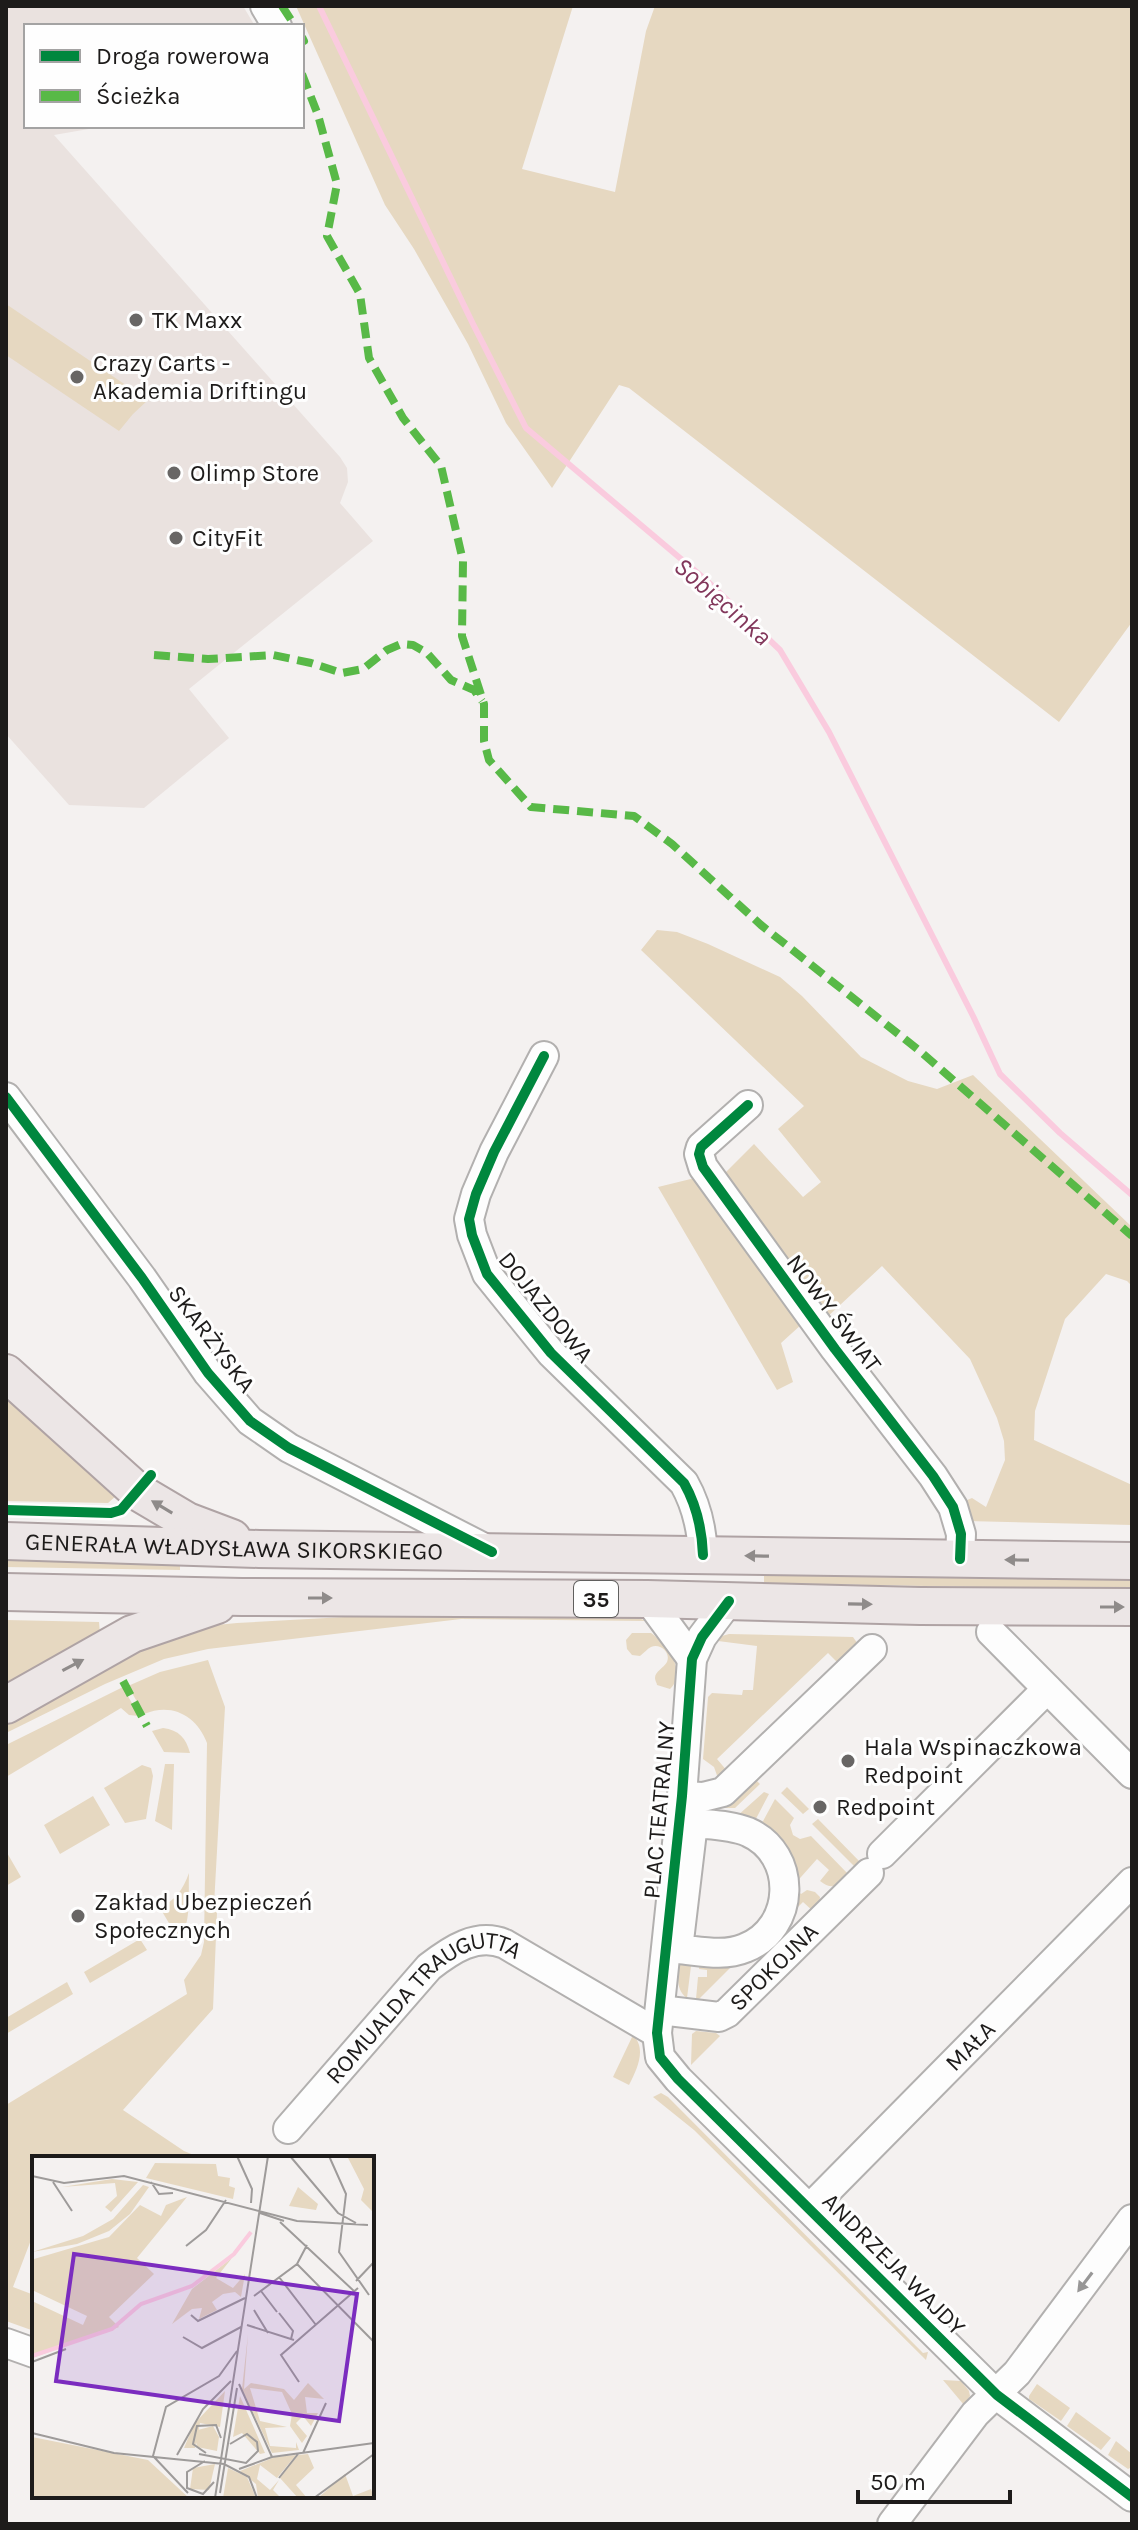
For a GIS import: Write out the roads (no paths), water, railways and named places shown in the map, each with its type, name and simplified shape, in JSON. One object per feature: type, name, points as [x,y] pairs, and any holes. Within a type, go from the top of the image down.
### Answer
[{"type":"main road","points":[[6,1373],[138,1492],[187,1521],[259,1549]]},
{"type":"main road","name":"GENERAŁA WŁADYSŁAWA SIKORSKIEGO","points":[[6,1541],[259,1549],[1132,1561]]},
{"type":"main road","points":[[206,1595],[208,1546]]},
{"type":"main road","name":"GENERAŁA WŁADYSŁAWA SIKORSKIEGO","points":[[6,1592],[1132,1607]]},
{"type":"main road","points":[[6,1705],[132,1634],[242,1597]]},
{"type":"street","points":[[265,6],[276,24]]},
{"type":"street","name":"DOJAZDOWA","points":[[544,1056],[494,1152],[476,1194],[469,1219],[472,1235],[487,1274],[551,1353],[684,1483],[698,1516],[703,1555]]},
{"type":"street","name":"SKARŻYSKA","points":[[6,1097],[142,1278],[208,1373],[250,1421],[289,1448],[492,1552]]},
{"type":"street","name":"NOWY ŚWIAT","points":[[748,1105],[701,1147],[699,1154],[703,1167],[835,1349],[933,1476],[953,1507],[961,1534],[960,1559]]},
{"type":"street","points":[[648,1599],[692,1659]]},
{"type":"street","name":"PLAC TEATRALNY","points":[[659,2022],[682,1796],[692,1659],[702,1637],[729,1601]]},
{"type":"street","points":[[991,1632],[1132,1774]]},
{"type":"street","name":"PLAC TEATRALNY","points":[[682,1796],[703,1797],[723,1792],[872,1649]]},
{"type":"street","name":"SPOKOJNA","points":[[659,2022],[719,2017],[727,2013],[1047,1689]]},
{"type":"street","points":[[693,1823],[749,1832],[768,1846],[779,1863],[785,1890],[781,1913],[770,1931],[749,1947],[717,1953],[678,1949],[693,1823]]},
{"type":"street","name":"MAŁA","points":[[810,2208],[1132,1882]]},
{"type":"street","name":"ROMUALDA TRAUGUTTA","points":[[288,2129],[429,1967],[449,1952],[473,1942],[497,1941],[505,1944],[659,2022]]},
{"type":"street","name":"ANDRZEJA WAJDY","points":[[659,2022],[660,2057],[678,2079],[997,2395],[1132,2497]]},
{"type":"street","points":[[892,2524],[975,2414],[1017,2373],[1132,2219]]},
{"type":"street","points":[[6,2343],[32,2352]]},
{"type":"waterway","name":"Sobięcinka","points":[[319,6],[526,428],[706,580],[780,650],[829,732],[1000,1074],[1060,1133],[1132,1195]]},
{"type":"place","name":"TK Maxx","points":[[136,320]]},
{"type":"place","name":"Crazy Carts - Akademia Driftingu","points":[[77,377]]},
{"type":"place","name":"Olimp Store","points":[[174,473]]},
{"type":"place","name":"CityFit","points":[[176,538]]},
{"type":"place","name":"Hala Wspinaczkowa Redpoint","points":[[848,1761]]},
{"type":"place","name":"Redpoint","points":[[820,1807]]},
{"type":"place","name":"Zakład Ubezpieczeń Społecznych","points":[[78,1916]]}]
